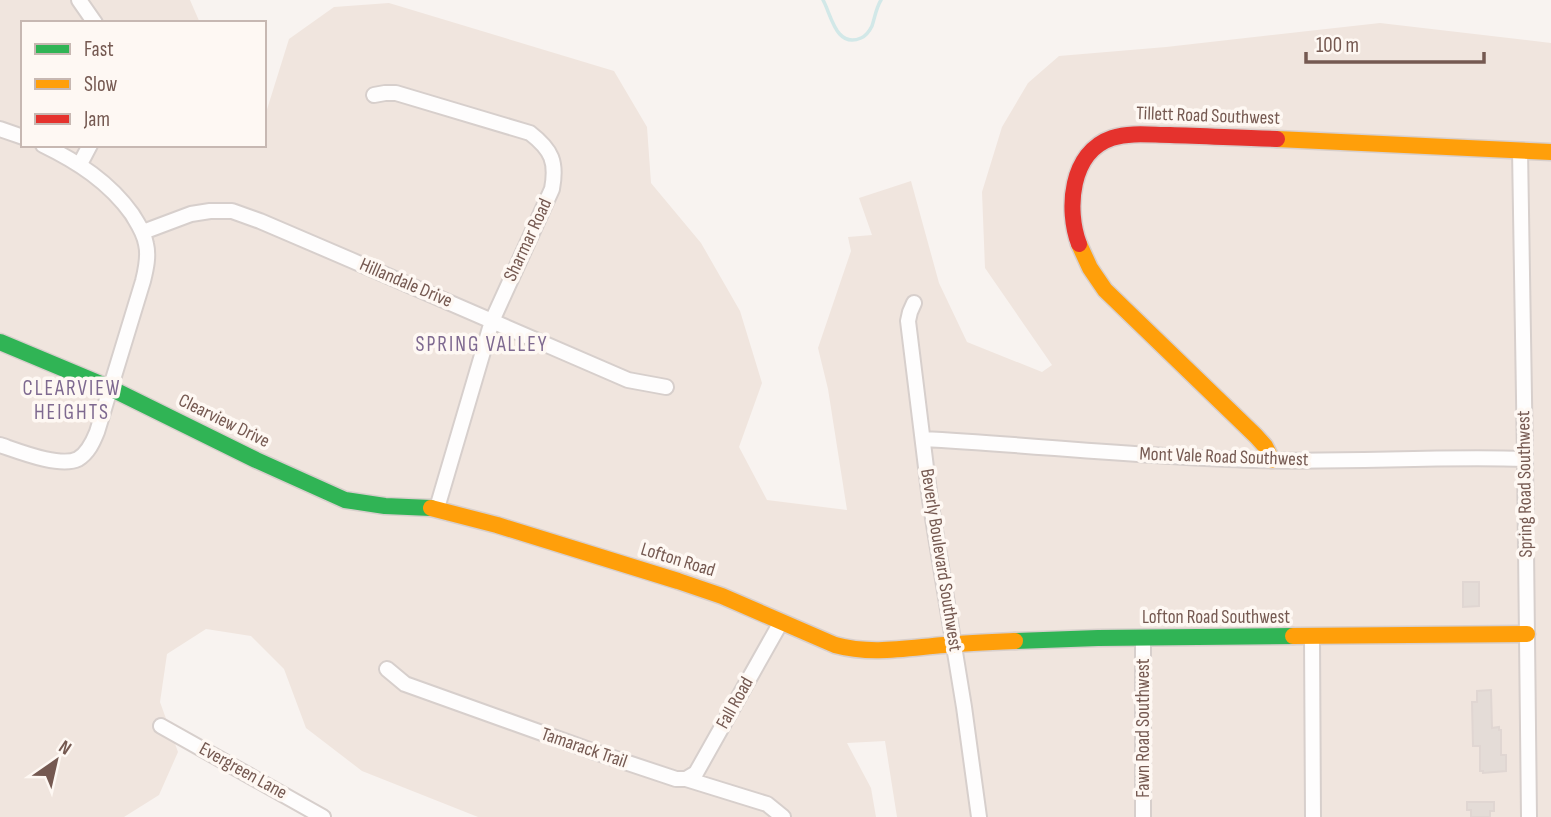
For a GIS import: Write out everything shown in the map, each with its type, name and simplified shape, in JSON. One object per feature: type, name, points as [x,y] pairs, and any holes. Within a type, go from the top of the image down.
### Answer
[{"type":"street","points":[[79,0],[94,21]]},
{"type":"street","name":"Sharmar Road","points":[[374,95],[396,93],[530,133],[550,152],[554,164],[552,189],[492,321],[437,509]]},
{"type":"street","points":[[0,129],[21,136]]},
{"type":"street","name":"Tillett Road Southwest","points":[[1272,460],[1256,436],[1105,290],[1095,276],[1079,245],[1072,217],[1074,183],[1085,162],[1103,143],[1117,136],[1130,134],[1208,135],[1551,152]]},
{"type":"street","points":[[0,445],[67,462],[77,459],[87,451],[97,432],[143,281],[147,258],[143,233],[126,205],[97,176],[47,147]]},
{"type":"street","points":[[80,164],[89,147]]},
{"type":"street","name":"Spring Road Southwest","points":[[1520,150],[1529,817]]},
{"type":"street","name":"Hillandale Drive","points":[[143,233],[191,214],[232,211],[628,380],[666,387]]},
{"type":"street","name":"Beverly Boulevard Southwest","points":[[914,303],[908,321],[930,500],[979,817]]},
{"type":"street","name":"Clearview Drive","points":[[0,342],[110,388],[256,460],[345,500],[365,505],[437,509]]},
{"type":"street","name":"Mont Vale Road Southwest","points":[[923,439],[1272,460],[1525,458]]},
{"type":"street","name":"Lofton Road","points":[[437,509],[497,525],[722,596],[835,645],[873,652],[905,648]]},
{"type":"street","name":"Fall Road","points":[[686,779],[696,773],[781,622]]},
{"type":"street","name":"Lofton Road Southwest","points":[[905,648],[1098,638],[1527,634]]},
{"type":"street","points":[[1312,637],[1313,817]]},
{"type":"street","name":"Fawn Road Southwest","points":[[1143,638],[1143,817]]},
{"type":"street","name":"Tamarack Trail","points":[[387,669],[405,684],[676,779],[686,779],[767,804],[783,817]]},
{"type":"street","name":"Evergreen Lane","points":[[161,726],[323,817]]},
{"type":"shaded area","points":[[0,0],[190,0],[199,21],[21,21],[21,147],[266,147],[266,113],[289,39],[334,7],[389,3],[614,71],[647,127],[651,183],[701,243],[740,311],[762,383],[739,447],[767,500],[847,510],[828,389],[818,348],[851,251],[848,237],[872,235],[859,198],[911,181],[939,283],[967,342],[1042,372],[1052,365],[985,268],[982,192],[1002,127],[1028,83],[1059,56],[1380,23],[1551,43],[1551,817],[897,817],[885,741],[847,743],[871,788],[876,817],[478,817],[362,771],[306,728],[284,669],[251,636],[206,629],[167,654],[160,702],[178,752],[159,795],[124,817],[0,817]]},
{"type":"building","points":[[1463,582],[1479,582],[1479,606],[1463,607]]},
{"type":"building","points":[[1491,690],[1492,728],[1499,727],[1501,730],[1501,755],[1506,755],[1506,771],[1483,773],[1480,771],[1480,746],[1473,746],[1472,702],[1477,702],[1477,691]]},
{"type":"building","points":[[1467,802],[1494,802],[1494,811],[1490,811],[1490,817],[1471,817]]},
{"type":"waterway","points":[[823,0],[840,35],[853,40],[869,32],[881,0]]},
{"type":"traffic: fast","points":[[0,342],[110,388],[256,460],[345,500],[385,506],[431,508]]},
{"type":"traffic: fast","points":[[1015,641],[1293,636]]},
{"type":"traffic: slow","points":[[1277,139],[1551,152]]},
{"type":"traffic: slow","points":[[1079,244],[1090,268],[1105,290],[1256,436],[1272,460]]},
{"type":"traffic: slow","points":[[431,508],[497,525],[678,581],[722,596],[835,645],[876,650],[1015,641]]},
{"type":"traffic: slow","points":[[1293,636],[1527,634]]},
{"type":"traffic: jam","points":[[1079,244],[1073,215],[1075,184],[1087,156],[1098,145],[1112,138],[1134,134],[1277,139]]},
{"type":"district","name":"SPRING VALLEY","points":[[482,344]]},
{"type":"district","name":"CLEARVIEW HEIGHTS","points":[[72,400]]}]
